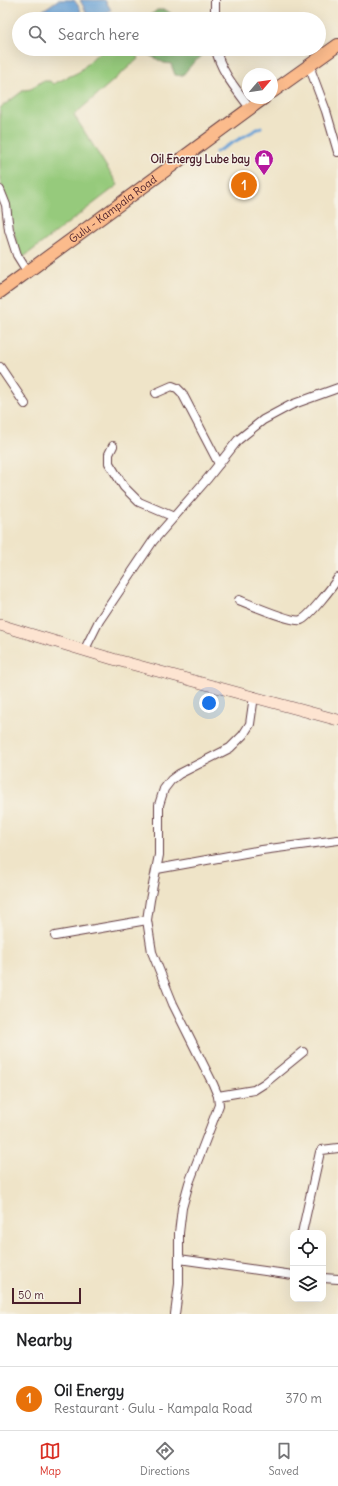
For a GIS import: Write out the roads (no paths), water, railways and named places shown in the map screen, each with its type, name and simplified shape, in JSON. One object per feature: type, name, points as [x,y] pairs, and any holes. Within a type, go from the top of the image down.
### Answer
[{"type":"main road","points":[[326,54],[338,45]]},
{"type":"main road","points":[[278,88],[324,56]]},
{"type":"main road","name":"Gulu - Kampala Road","points":[[0,292],[256,104]]},
{"type":"street","points":[[215,0],[215,12]]},
{"type":"street","points":[[217,56],[226,74],[250,108]]},
{"type":"street","points":[[313,64],[311,71],[326,111],[338,152]]},
{"type":"street","points":[[0,190],[6,204],[9,230],[16,255],[27,271]]},
{"type":"street","points":[[0,368],[25,404]]},
{"type":"street","points":[[156,393],[172,386],[177,388],[182,393],[219,464]]},
{"type":"street","points":[[85,649],[99,621],[153,541],[238,440],[263,420],[298,402],[338,388]]},
{"type":"street","points":[[113,446],[109,454],[109,463],[124,488],[139,502],[174,517]]},
{"type":"street","points":[[239,600],[289,619],[299,621],[304,618],[318,603],[338,578]]},
{"type":"street","points":[[0,624],[85,649],[113,659],[338,720]]},
{"type":"street","points":[[175,1314],[179,1284],[178,1232],[182,1208],[189,1183],[219,1105],[218,1096],[173,1004],[152,952],[147,920],[159,855],[159,805],[164,789],[171,780],[230,748],[243,735],[250,724],[254,696]]},
{"type":"street","points":[[157,869],[262,850],[338,840]]},
{"type":"street","points":[[55,936],[147,920]]},
{"type":"street","points":[[218,1096],[254,1090],[265,1083],[303,1052]]},
{"type":"street","points":[[303,1230],[320,1152],[322,1150],[338,1148]]},
{"type":"street","points":[[179,1259],[290,1274]]},
{"type":"street","points":[[326,1278],[338,1279]]},
{"type":"water","points":[[58,0],[74,0],[80,8],[81,12],[40,12]]},
{"type":"water","points":[[80,0],[105,0],[111,10],[108,12],[86,12]]},
{"type":"waterway","points":[[216,152],[261,127]]},
{"type":"place","name":"Oil Energy Lube bay","points":[[264,176]]},
{"type":"place","name":"Oil Energy","points":[[244,185]]}]
